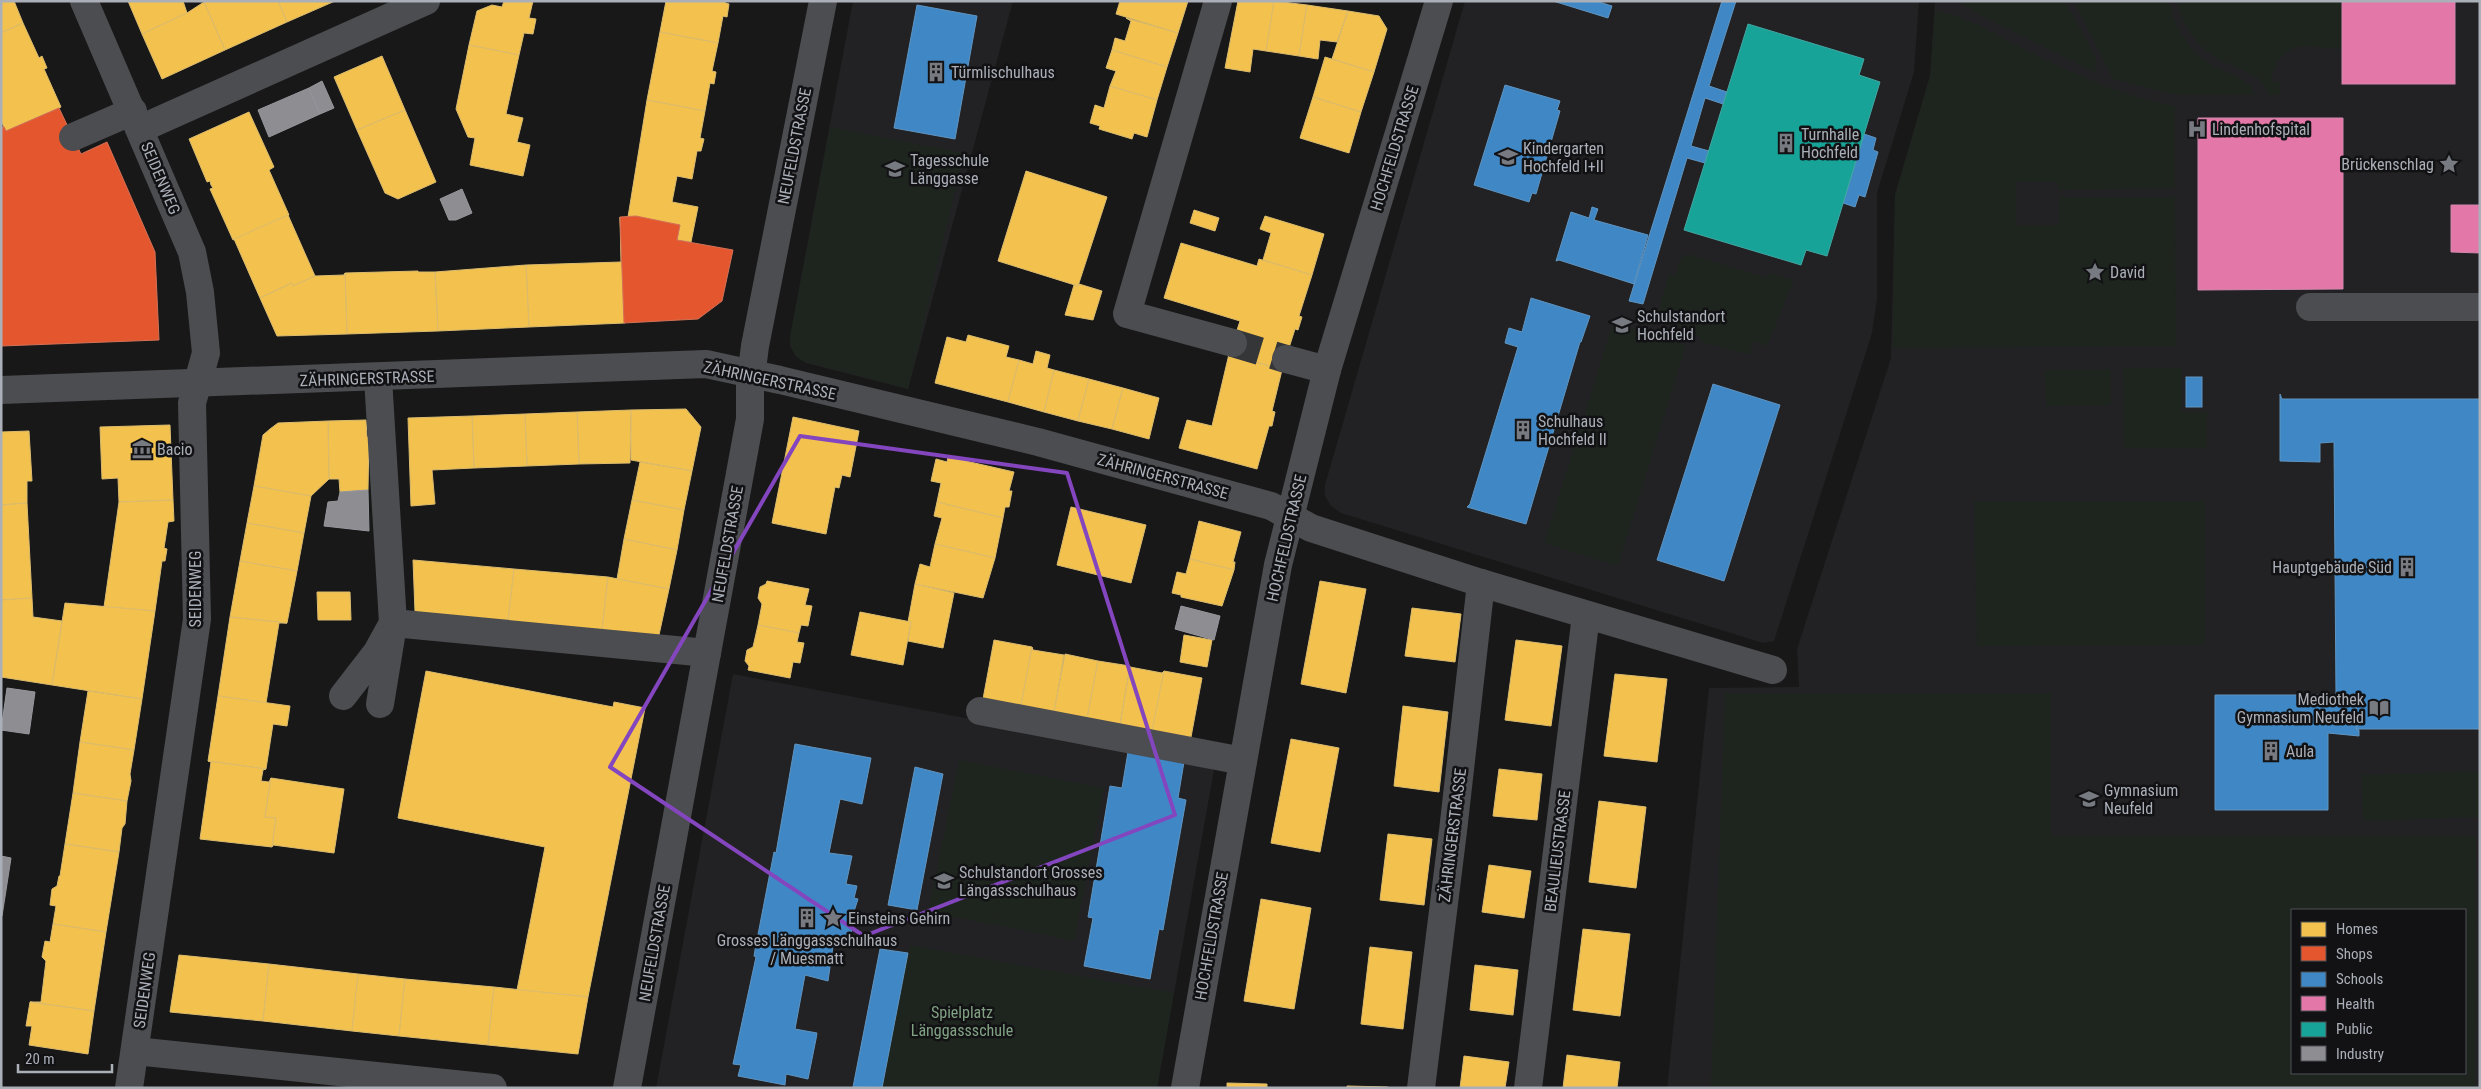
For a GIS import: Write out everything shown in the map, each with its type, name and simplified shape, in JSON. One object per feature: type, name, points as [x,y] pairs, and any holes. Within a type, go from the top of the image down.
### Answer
[{"type":"street","name":"SEIDENWEG","points":[[84,1],[184,231],[196,270],[206,353],[192,403],[197,619],[129,1088]]},
{"type":"street","name":"SEIDENWEG","points":[[136,120],[426,1]]},
{"type":"street","name":"NEUFELDSTRASSE","points":[[627,1088],[750,419],[751,373],[823,1]]},
{"type":"street","points":[[1218,1],[1127,314],[1233,343]]},
{"type":"street","name":"HOCHFELDSTRASSE","points":[[1185,1088],[1278,565],[1327,370],[1439,1]]},
{"type":"street","points":[[73,137],[136,120]]},
{"type":"street","points":[[2310,307],[2480,307]]},
{"type":"street","points":[[1286,359],[1327,370]]},
{"type":"street","name":"ZÄHRINGERSTRASSE","points":[[1,390],[378,378],[706,364],[751,373],[1038,442],[1271,506],[1311,528],[1480,583],[1773,670]]},
{"type":"street","points":[[378,378],[393,623],[380,704]]},
{"type":"street","name":"ZÄHRINGERSTRASSE","points":[[1420,1088],[1453,831],[1480,583]]},
{"type":"street","name":"BEAULIEUSTRASSE","points":[[1528,1088],[1586,614]]},
{"type":"street","points":[[393,623],[707,653]]},
{"type":"street","points":[[344,696],[378,652],[393,623]]},
{"type":"street","points":[[980,711],[1243,762]]},
{"type":"street","points":[[135,1050],[493,1088]]},
{"type":"highlighted area","points":[[800,436],[1067,473],[1175,815],[864,936],[610,767]]},
{"type":"shaded area","name":"Tagesschule Länggasse","points":[[853,1],[1013,1],[908,389],[806,363],[795,355],[790,346],[790,337]]},
{"type":"shaded area","name":"Schulstandort Hochfeld","points":[[1465,1],[1919,1],[1914,72],[1877,193],[1877,299],[1872,333],[1774,641],[1763,643],[1341,513],[1331,506],[1325,496],[1325,485]]},
{"type":"shaded area","name":"Gymnasium Neufeld","points":[[1935,1],[2480,1],[2480,1088],[1667,1088],[1709,688],[1799,687],[1797,649],[1891,358],[1895,195],[1930,76]]},
{"type":"shaded area","name":"Schulstandort Grosses Längassschulhaus","points":[[733,674],[1202,763],[1214,770],[1157,1088],[656,1088]]},
{"type":"green space","points":[[1957,1],[2065,1],[2096,58],[2095,72],[1978,14]]},
{"type":"green space","points":[[2074,1],[2169,1],[2179,29],[2196,53],[2211,65],[2236,76],[2248,84],[2255,95],[2176,95],[2113,79]]},
{"type":"green space","points":[[2177,1],[2341,1],[2342,49],[2305,47],[2289,50],[2282,55],[2277,63],[2272,79],[2273,82],[2280,81],[2280,95],[2268,95],[2260,80],[2213,56],[2200,45],[2186,25]]},
{"type":"green space","points":[[1935,11],[1958,16],[2097,83],[2155,102],[2175,106],[2175,188],[2059,190],[2058,182],[2016,182],[2016,225],[2059,225],[2059,197],[2175,197],[2176,346],[1893,348],[1895,195],[1930,76]]},
{"type":"green space","points":[[830,127],[964,153],[908,389],[803,361],[797,357],[792,348],[790,337]]},
{"type":"green space","points":[[1687,254],[1767,278],[1769,273],[1794,280],[1767,346],[1754,341],[1749,355],[1699,341],[1701,337],[1691,331],[1656,320],[1669,273],[1675,276],[1681,258]]},
{"type":"green space","points":[[1613,323],[1686,345],[1618,566],[1544,543]]},
{"type":"green space","points":[[2123,368],[2182,368],[2182,412],[2207,412],[2207,448],[2124,448]]},
{"type":"green space","points":[[2111,369],[2111,405],[2046,406],[2045,370]]},
{"type":"green space","points":[[1974,501],[2205,501],[2205,645],[1977,646]]},
{"type":"green space","points":[[1725,693],[2051,693],[2051,836],[2476,836],[2475,1088],[1711,1088]]},
{"type":"green space","points":[[959,760],[1104,788],[1074,941],[996,925],[1002,890],[995,925],[928,912]]},
{"type":"green space","points":[[2480,771],[2480,817],[2363,821],[2361,775]]},
{"type":"green space","name":"Spielplatz Länggassschule","points":[[910,945],[1174,993],[1157,1088],[882,1088]]},
{"type":"building: Homes","points":[[1,1],[14,1],[23,23],[1,33]]},
{"type":"building: Homes","points":[[128,1],[183,1],[187,13],[142,34]]},
{"type":"building: Homes","points":[[278,1],[287,22],[225,50],[204,2]]},
{"type":"building: Homes","points":[[278,1],[335,1],[287,22]]},
{"type":"building: Homes","points":[[504,1],[533,1],[529,18],[536,19],[533,34],[524,33],[519,55],[469,45],[477,11],[492,5],[502,7]]},
{"type":"building: Homes","points":[[666,1],[726,1],[725,3],[729,4],[727,17],[723,16],[718,43],[660,32]]},
{"type":"building: Homes","points":[[1120,1],[1188,1],[1178,33],[1116,14]]},
{"type":"building: Homes","points":[[1238,1],[1274,1],[1266,51],[1253,49],[1250,72],[1225,68]]},
{"type":"building: Homes","points":[[1274,1],[1307,5],[1299,56],[1266,51]]},
{"type":"building: Homes","points":[[204,2],[225,50],[162,79],[142,34],[187,13]]},
{"type":"building: Homes","points":[[1307,5],[1348,11],[1337,42],[1320,40],[1318,59],[1299,56]]},
{"type":"building: Homes","points":[[1348,11],[1379,16],[1387,29],[1374,72],[1332,59]]},
{"type":"building: Homes","points":[[1126,18],[1178,33],[1167,67],[1112,50],[1115,38],[1125,41],[1131,21]]},
{"type":"building: Homes","points":[[23,23],[39,58],[42,56],[47,68],[44,69],[61,107],[6,131],[1,121],[1,33]]},
{"type":"building: Homes","points":[[660,32],[718,43],[712,71],[716,72],[714,84],[710,83],[705,111],[647,100]]},
{"type":"building: Homes","points":[[469,45],[519,55],[506,114],[523,118],[517,142],[530,145],[523,176],[470,165],[475,138],[468,137],[456,109]]},
{"type":"building: Homes","points":[[1112,50],[1167,67],[1157,100],[1110,86],[1116,71],[1106,68]]},
{"type":"building: Homes","points":[[382,56],[405,110],[357,130],[334,77]]},
{"type":"building: Homes","points":[[1325,57],[1374,72],[1361,112],[1313,97]]},
{"type":"building: Homes","points":[[1110,86],[1157,100],[1147,137],[1134,133],[1132,139],[1099,129],[1100,126],[1090,123],[1095,105],[1104,108]]},
{"type":"building: Homes","points":[[1313,97],[1361,112],[1349,153],[1300,138]]},
{"type":"building: Homes","points":[[647,100],[705,111],[700,138],[704,139],[701,151],[697,151],[692,179],[677,176],[672,202],[698,207],[691,242],[677,240],[680,225],[628,217]]},
{"type":"building: Homes","points":[[405,110],[436,182],[398,199],[385,193],[357,130]]},
{"type":"building: Homes","points":[[249,112],[274,167],[269,170],[289,215],[233,240],[210,189],[213,188],[210,181],[207,182],[189,139]]},
{"type":"building: Homes","points":[[1026,171],[1107,197],[1078,286],[998,261]]},
{"type":"building: Homes","points":[[1194,210],[1219,218],[1215,231],[1190,223]]},
{"type":"building: Homes","points":[[106,211],[107,220],[124,219],[124,224],[130,223],[135,253],[139,252],[146,292],[38,297],[35,214]]},
{"type":"building: Homes","points":[[35,214],[38,298],[7,300],[7,297],[1,298],[1,216]]},
{"type":"building: Homes","points":[[288,215],[315,276],[293,286],[292,283],[260,298],[234,239]]},
{"type":"building: Homes","points":[[1265,216],[1324,234],[1312,275],[1263,260],[1271,233],[1260,229]]},
{"type":"building: Homes","points":[[620,217],[625,323],[529,327],[526,265],[621,262]]},
{"type":"building: Homes","points":[[1181,243],[1257,266],[1259,259],[1312,275],[1299,316],[1302,317],[1298,330],[1295,329],[1282,370],[1229,354],[1240,321],[1164,298]]},
{"type":"building: Homes","points":[[526,265],[529,327],[438,331],[435,272]]},
{"type":"building: Homes","points":[[435,272],[438,331],[347,334],[345,273]]},
{"type":"building: Homes","points":[[345,273],[347,334],[277,336],[260,298],[292,283],[293,286],[315,276],[344,275]]},
{"type":"building: Homes","points":[[1079,284],[1102,291],[1093,320],[1065,315],[1074,285],[1078,286]]},
{"type":"building: Homes","points":[[968,335],[1009,346],[1006,357],[1019,360],[1008,402],[935,383],[947,337],[966,342]]},
{"type":"building: Homes","points":[[1036,351],[1050,355],[1047,368],[1054,370],[1044,412],[1008,402],[1019,360],[1033,364]]},
{"type":"building: Homes","points":[[1229,354],[1282,370],[1272,411],[1275,412],[1272,426],[1269,426],[1257,469],[1179,448],[1187,420],[1212,426]]},
{"type":"building: Homes","points":[[1054,370],[1089,379],[1078,421],[1044,412]]},
{"type":"building: Homes","points":[[1089,379],[1123,388],[1112,429],[1078,421]]},
{"type":"building: Homes","points":[[1123,388],[1159,398],[1149,439],[1112,429]]},
{"type":"building: Homes","points":[[686,409],[701,427],[692,471],[631,460],[631,410]]},
{"type":"building: Homes","points":[[631,410],[630,463],[579,464],[577,412]]},
{"type":"building: Homes","points":[[577,412],[579,464],[527,466],[525,414]]},
{"type":"building: Homes","points":[[525,414],[527,466],[474,468],[472,416]]},
{"type":"building: Homes","points":[[472,416],[474,468],[432,470],[435,504],[411,506],[408,418]]},
{"type":"building: Homes","points":[[793,417],[859,431],[850,477],[842,475],[839,488],[835,487],[826,534],[772,523]]},
{"type":"building: Homes","points":[[366,420],[367,437],[369,437],[368,490],[340,492],[339,479],[329,479],[328,421]]},
{"type":"building: Homes","points":[[328,421],[329,479],[311,496],[254,486],[263,435],[278,423]]},
{"type":"building: Homes","points":[[170,425],[173,500],[119,502],[118,478],[102,479],[100,427]]},
{"type":"building: Homes","points":[[29,431],[32,481],[27,481],[27,503],[1,505],[1,432]]},
{"type":"building: Homes","points":[[948,457],[1014,472],[1009,491],[1012,491],[1009,507],[1005,507],[1003,518],[937,502],[941,483],[931,481],[936,459],[947,462]]},
{"type":"building: Homes","points":[[640,462],[692,471],[684,510],[632,500]]},
{"type":"building: Homes","points":[[254,486],[311,496],[304,533],[247,523]]},
{"type":"building: Homes","points":[[173,500],[174,521],[168,522],[164,548],[167,549],[165,561],[162,561],[155,611],[104,607],[119,502]]},
{"type":"building: Homes","points":[[632,500],[684,510],[677,550],[624,539]]},
{"type":"building: Homes","points":[[937,502],[1003,518],[995,558],[935,544],[942,518],[934,516]]},
{"type":"building: Homes","points":[[27,503],[32,598],[1,600],[1,505]]},
{"type":"building: Homes","points":[[1071,507],[1146,525],[1131,583],[1057,565]]},
{"type":"building: Homes","points":[[1199,521],[1241,532],[1233,562],[1235,562],[1234,570],[1190,559]]},
{"type":"building: Homes","points":[[247,523],[304,533],[297,571],[240,561]]},
{"type":"building: Homes","points":[[624,539],[677,550],[669,589],[617,579]]},
{"type":"building: Homes","points":[[935,544],[995,558],[983,598],[915,584],[920,564],[930,567]]},
{"type":"building: Homes","points":[[1190,559],[1234,570],[1222,606],[1181,597],[1181,595],[1172,593],[1177,572],[1186,574]]},
{"type":"building: Homes","points":[[413,560],[514,569],[508,621],[415,612]]},
{"type":"building: Homes","points":[[240,561],[297,571],[287,623],[230,617]]},
{"type":"building: Homes","points":[[514,569],[608,577],[602,630],[508,621]]},
{"type":"building: Homes","points":[[608,577],[669,589],[659,635],[602,630]]},
{"type":"building: Homes","points":[[767,581],[809,589],[805,605],[812,606],[808,626],[801,625],[799,633],[758,625],[762,604],[758,598],[760,587],[766,584]]},
{"type":"building: Homes","points":[[1320,581],[1366,589],[1346,693],[1301,684]]},
{"type":"building: Homes","points":[[915,584],[954,593],[943,648],[908,641],[911,622],[908,622]]},
{"type":"building: Homes","points":[[317,592],[350,592],[351,620],[318,620]]},
{"type":"building: Homes","points":[[32,598],[33,617],[62,621],[52,685],[1,677],[1,600]]},
{"type":"building: Homes","points":[[65,603],[155,611],[142,699],[52,685]]},
{"type":"building: Homes","points":[[1412,608],[1461,614],[1455,662],[1405,656]]},
{"type":"building: Homes","points":[[860,612],[911,622],[903,665],[851,655]]},
{"type":"building: Homes","points":[[230,617],[287,623],[279,623],[266,703],[218,696]]},
{"type":"building: Homes","points":[[758,625],[799,633],[797,642],[804,643],[800,663],[793,662],[790,678],[748,670],[749,666],[745,661],[747,650],[753,647]]},
{"type":"building: Homes","points":[[1184,635],[1212,640],[1207,667],[1180,662]]},
{"type":"building: Homes","points":[[994,640],[1032,647],[1021,706],[983,699]]},
{"type":"building: Homes","points":[[1516,640],[1562,646],[1551,726],[1505,720]]},
{"type":"building: Homes","points":[[1032,647],[1033,650],[1064,655],[1054,713],[1021,705]]},
{"type":"building: Homes","points":[[1065,654],[1098,661],[1087,719],[1054,712]]},
{"type":"building: Homes","points":[[1098,661],[1130,666],[1120,724],[1087,719]]},
{"type":"building: Homes","points":[[1130,667],[1162,673],[1164,671],[1153,730],[1120,725]]},
{"type":"building: Homes","points":[[426,671],[613,707],[614,702],[645,708],[588,997],[517,990],[545,847],[398,818]]},
{"type":"building: Homes","points":[[1164,671],[1202,678],[1191,737],[1152,731]]},
{"type":"building: Homes","points":[[1615,674],[1667,679],[1657,762],[1604,756]]},
{"type":"building: Homes","points":[[88,691],[142,699],[134,750],[80,742]]},
{"type":"building: Homes","points":[[218,696],[290,706],[287,726],[273,724],[266,769],[208,761]]},
{"type":"building: Homes","points":[[1403,706],[1448,712],[1439,792],[1394,786]]},
{"type":"building: Homes","points":[[1291,739],[1339,748],[1320,852],[1271,843]]},
{"type":"building: Homes","points":[[80,742],[134,750],[127,801],[73,793]]},
{"type":"building: Homes","points":[[208,761],[266,769],[263,770],[261,781],[269,782],[271,778],[265,817],[276,818],[272,847],[200,839],[211,762]]},
{"type":"building: Homes","points":[[1499,769],[1542,774],[1537,820],[1493,816]]},
{"type":"building: Homes","points":[[271,778],[344,789],[334,853],[273,845],[272,847],[276,818],[265,817]]},
{"type":"building: Homes","points":[[73,793],[127,801],[125,824],[122,828],[119,852],[65,844]]},
{"type":"building: Homes","points":[[1599,801],[1646,807],[1636,888],[1589,882]]},
{"type":"building: Homes","points":[[1388,834],[1432,839],[1424,905],[1380,900]]},
{"type":"building: Homes","points":[[65,844],[119,852],[106,932],[53,924],[56,906],[50,905],[52,889],[57,886],[60,876]]},
{"type":"building: Homes","points":[[1489,865],[1531,871],[1524,918],[1482,912]]},
{"type":"building: Homes","points":[[1261,899],[1311,908],[1294,1009],[1244,1001]]},
{"type":"building: Homes","points":[[53,924],[106,932],[94,1011],[30,1002],[41,1002],[46,961],[42,957],[45,941],[50,942]]},
{"type":"building: Homes","points":[[1583,929],[1630,934],[1620,1016],[1573,1010]]},
{"type":"building: Homes","points":[[1370,947],[1412,952],[1403,1029],[1361,1024]]},
{"type":"building: Homes","points":[[179,955],[269,964],[263,1021],[170,1012]]},
{"type":"building: Homes","points":[[269,964],[358,974],[352,1031],[263,1021]]},
{"type":"building: Homes","points":[[1475,965],[1518,970],[1513,1015],[1470,1010]]},
{"type":"building: Homes","points":[[358,974],[405,979],[399,1036],[352,1031]]},
{"type":"building: Homes","points":[[405,979],[494,987],[488,1045],[399,1036]]},
{"type":"building: Homes","points":[[494,987],[588,997],[578,1054],[488,1045]]},
{"type":"building: Homes","points":[[30,1002],[94,1011],[88,1054],[29,1045],[32,1026],[26,1026]]},
{"type":"building: Homes","points":[[1567,1055],[1620,1062],[1617,1088],[1563,1088]]},
{"type":"building: Homes","points":[[1464,1056],[1509,1062],[1505,1088],[1460,1088]]},
{"type":"building: Homes","points":[[1227,1083],[1267,1084],[1267,1088],[1227,1088]]},
{"type":"building: Homes","points":[[1347,1086],[1388,1087],[1388,1088],[1347,1088]]},
{"type":"building: Shops","points":[[59,108],[81,154],[107,142],[155,252],[159,340],[1,346],[1,127],[4,127],[6,131]]},
{"type":"building: Shops","points":[[636,216],[680,225],[677,240],[733,250],[722,301],[698,319],[624,323],[620,217]]},
{"type":"building: Schools","points":[[1553,1],[1596,1],[1612,6],[1608,18]]},
{"type":"building: Schools","points":[[1722,1],[1736,1],[1709,86],[1727,92],[1723,104],[1705,98],[1691,146],[1709,151],[1705,163],[1687,158],[1643,304],[1629,301]]},
{"type":"building: Schools","name":"Türmlischulhaus","points":[[917,5],[977,16],[955,139],[894,128]]},
{"type":"building: Schools","points":[[1505,85],[1560,101],[1557,110],[1560,111],[1536,194],[1532,193],[1529,202],[1474,185]]},
{"type":"building: Schools","points":[[1864,134],[1876,138],[1873,150],[1878,152],[1865,197],[1859,195],[1855,207],[1843,203]]},
{"type":"building: Schools","points":[[1592,207],[1598,209],[1594,220],[1648,235],[1634,284],[1559,260],[1556,261],[1571,212],[1589,218]]},
{"type":"building: Schools","name":"Schulhaus Hochfeld II","points":[[1531,298],[1590,316],[1580,342],[1526,524],[1467,507],[1470,504],[1518,347],[1505,343],[1509,328],[1522,332]]},
{"type":"building: Schools","points":[[2186,377],[2202,377],[2202,407],[2186,407]]},
{"type":"building: Schools","points":[[1713,384],[1780,405],[1724,581],[1657,560]]},
{"type":"building: Schools","name":"Hauptgebäude Süd","points":[[2280,394],[2282,399],[2480,399],[2480,729],[2356,729],[2357,695],[2336,695],[2334,442],[2320,443],[2320,462],[2280,461]]},
{"type":"building: Schools","name":"Aula","points":[[2215,695],[2357,695],[2356,729],[2359,730],[2359,736],[2328,733],[2328,810],[2215,810]]},
{"type":"building: Schools","name":"Grosses Länggassschulhaus / Muesmatt","points":[[795,744],[871,758],[862,804],[840,799],[829,853],[852,856],[846,884],[857,886],[854,898],[858,899],[849,927],[852,929],[849,944],[834,939],[828,981],[805,975],[795,1029],[817,1033],[816,1039],[808,1079],[786,1074],[785,1085],[738,1076],[741,1065],[733,1064],[756,957],[754,956],[755,950],[774,852],[776,853]]},
{"type":"building: Schools","points":[[1128,752],[1184,762],[1178,798],[1186,800],[1163,930],[1159,929],[1150,979],[1084,966],[1093,918],[1088,917],[1110,786],[1122,788]]},
{"type":"building: Schools","points":[[915,767],[943,774],[917,910],[888,905]]},
{"type":"building: Schools","points":[[880,949],[908,953],[882,1088],[853,1087]]},
{"type":"building: Health","points":[[2342,1],[2455,1],[2455,84],[2342,84]]},
{"type":"building: Health","points":[[2198,118],[2343,118],[2343,289],[2198,290]]},
{"type":"building: Health","points":[[2451,205],[2480,205],[2480,253],[2451,252]]},
{"type":"building: Public","name":"Turnhalle Hochfeld","points":[[1748,24],[1864,59],[1859,75],[1880,82],[1827,256],[1806,250],[1801,265],[1684,230]]},
{"type":"building: Industry","points":[[322,81],[334,108],[320,114],[309,88]]},
{"type":"building: Industry","points":[[309,88],[320,114],[269,137],[258,110]]},
{"type":"building: Industry","points":[[462,189],[472,213],[456,220],[449,220],[440,199]]},
{"type":"building: Industry","points":[[368,490],[369,531],[324,526],[328,502],[338,501],[340,492]]},
{"type":"building: Industry","points":[[1181,606],[1220,616],[1214,640],[1175,629]]},
{"type":"building: Industry","points":[[7,688],[35,692],[29,734],[1,730]]},
{"type":"building: Industry","points":[[1,856],[11,858],[2,916],[1,916]]},
{"type":"tunnel","points":[[1233,343],[1286,359]]},
{"type":"place","name":"Türmlischulhaus","points":[[936,72]]},
{"type":"place","name":"Lindenhofspital","points":[[2197,129]]},
{"type":"place","name":"Turnhalle Hochfeld","points":[[1786,143]]},
{"type":"place","name":"Kindergarten Hochfeld I+II","points":[[1508,157]]},
{"type":"place","name":"Brückenschlag","points":[[2449,164]]},
{"type":"place","name":"Tagesschule Länggasse","points":[[895,169]]},
{"type":"place","name":"David","points":[[2095,272]]},
{"type":"place","name":"Schulstandort Hochfeld","points":[[1622,325]]},
{"type":"place","name":"Schulhaus Hochfeld II","points":[[1523,430]]},
{"type":"place","name":"Bacio","points":[[142,449]]},
{"type":"place","name":"Hauptgebäude Süd","points":[[2407,567]]},
{"type":"place","name":"Mediothek Gymnasium Neufeld","points":[[2379,708]]},
{"type":"place","name":"Aula","points":[[2271,751]]},
{"type":"place","name":"Gymnasium Neufeld","points":[[2089,799]]},
{"type":"place","name":"Schulstandort Grosses Längassschulhaus","points":[[944,881]]},
{"type":"place","name":"Grosses Länggassschulhaus / Muesmatt","points":[[807,918]]},
{"type":"place","name":"Einsteins Gehirn","points":[[833,918]]}]
